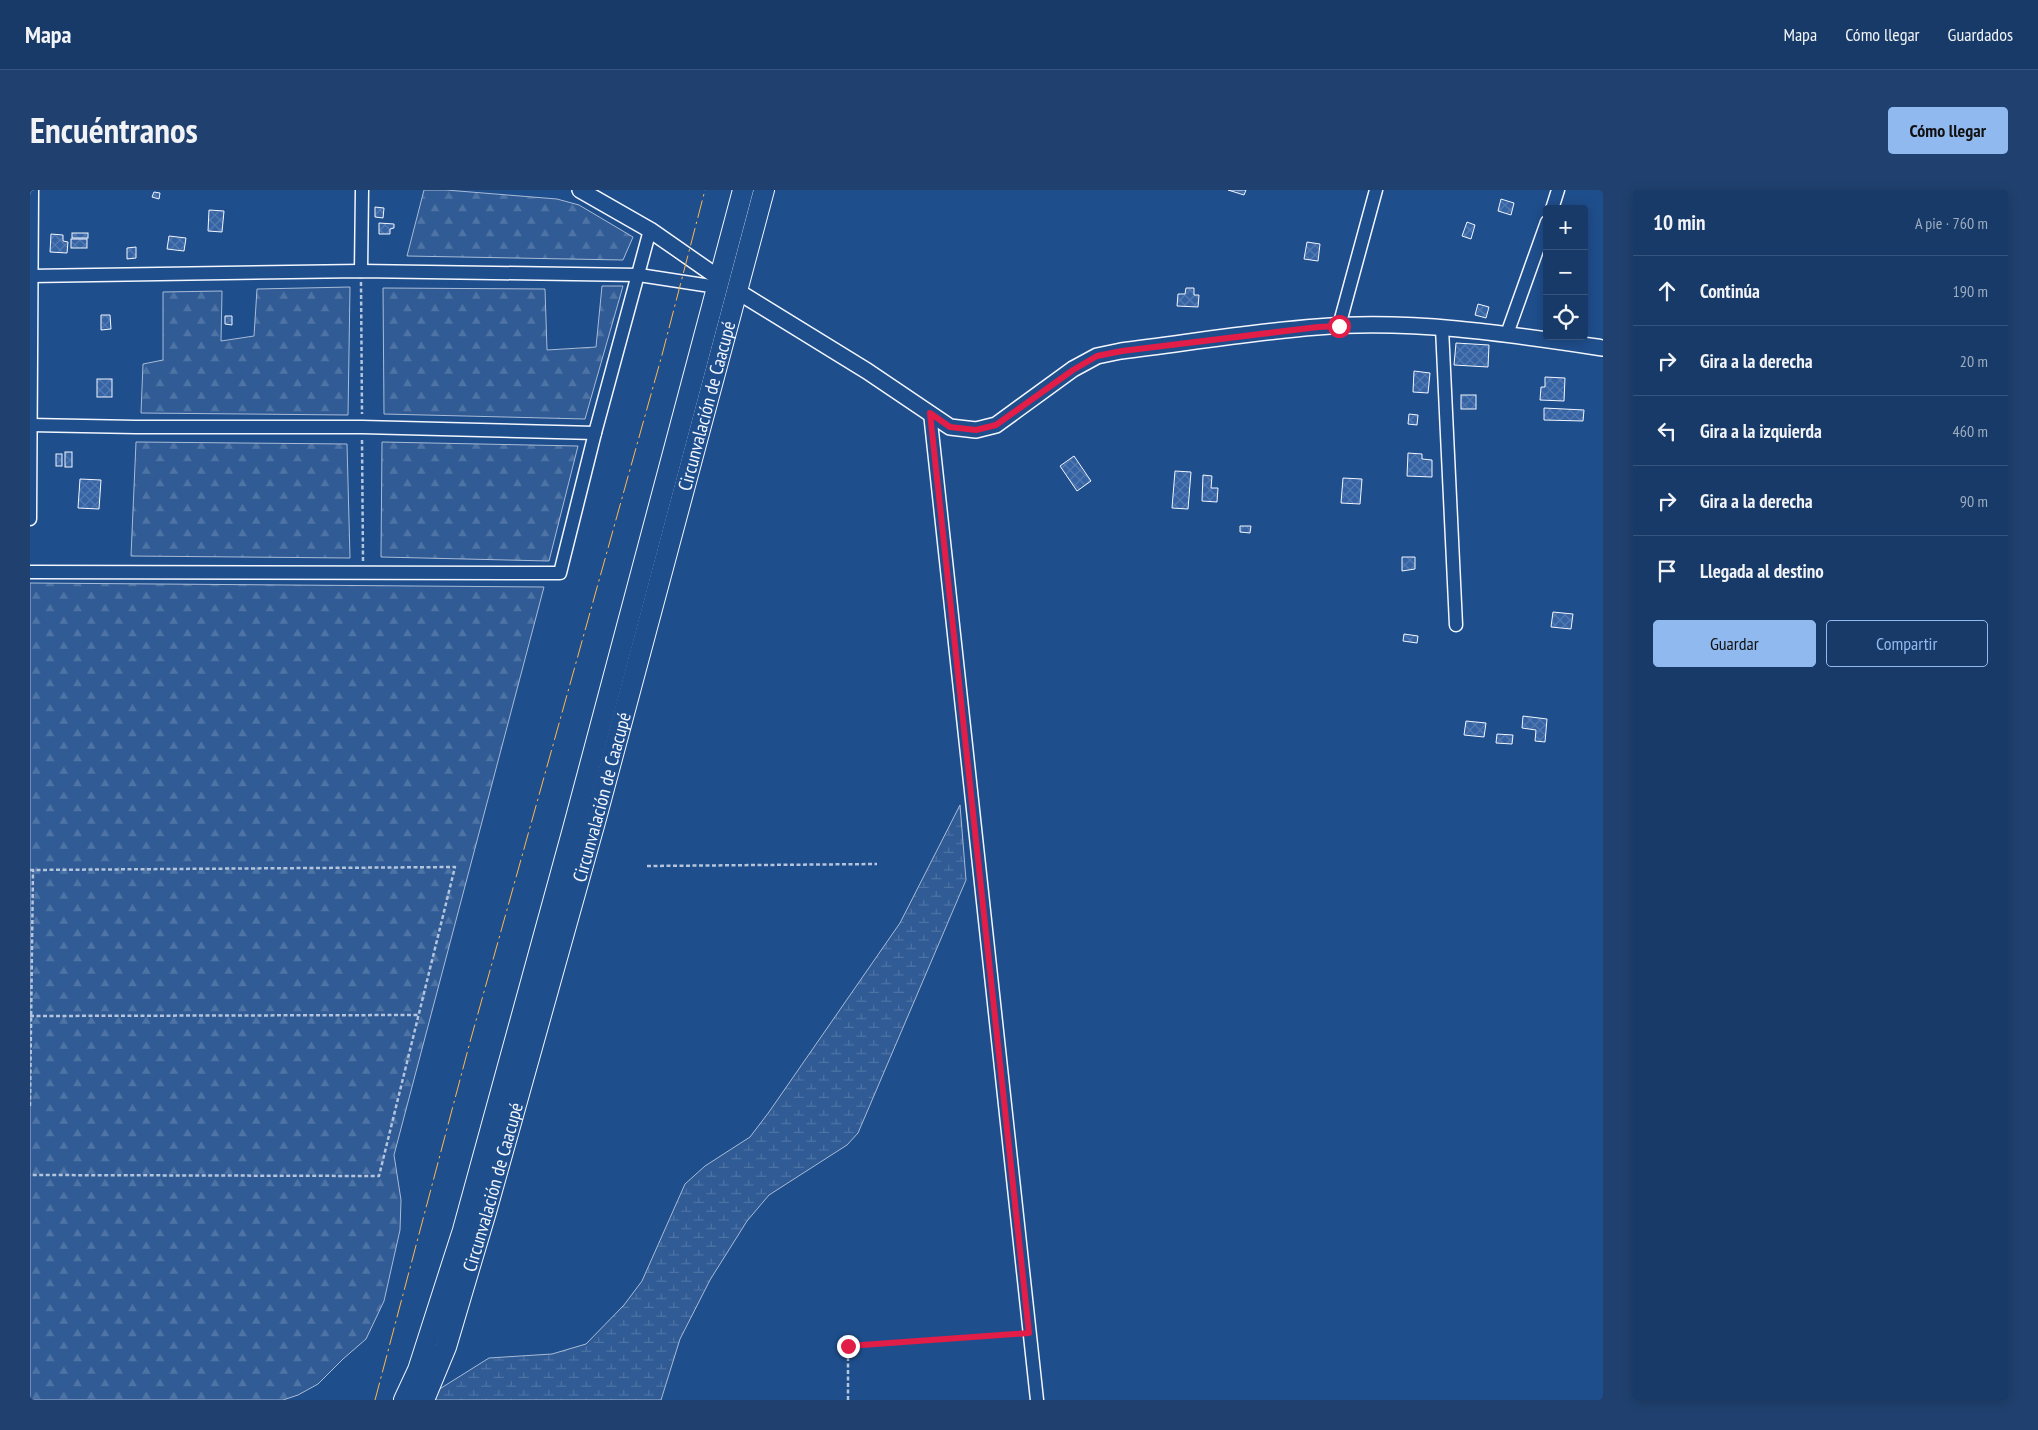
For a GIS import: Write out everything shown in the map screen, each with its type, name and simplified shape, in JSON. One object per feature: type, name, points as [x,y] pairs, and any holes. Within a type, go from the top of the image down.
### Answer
[{"type":"highway","name":"Circunvalación de Caacupé","points":[[404,1400],[418,1370],[463,1230],[573,829],[743,190]]},
{"type":"highway","name":"Circunvalación de Caacupé","points":[[424,1400],[446,1347],[492,1193],[595,822],[764,190]]},
{"type":"street","points":[[30,519],[32,190]]},
{"type":"street","points":[[361,270],[362,190]]},
{"type":"street","points":[[580,190],[650,230],[718,282]]},
{"type":"street","points":[[1339,326],[1376,190]]},
{"type":"street","points":[[1553,205],[1558,190]]},
{"type":"street","points":[[30,572],[560,573],[595,432],[650,230]]},
{"type":"street","points":[[1507,334],[1543,233]]},
{"type":"street","points":[[31,276],[361,270],[639,275],[718,282]]},
{"type":"street","points":[[737,291],[950,427],[976,430],[996,425],[1073,370],[1097,356],[1141,348],[1339,326],[1442,328],[1507,334],[1603,348]]},
{"type":"street","points":[[1442,328],[1456,625]]},
{"type":"street","points":[[930,413],[1037,1400]]},
{"type":"street","points":[[30,425],[362,427],[595,432]]},
{"type":"path","points":[[646,866],[877,864]]},
{"type":"path","points":[[30,1106],[32,870],[455,867],[379,1176],[30,1175]]},
{"type":"path","points":[[31,1016],[419,1015]]},
{"type":"path","points":[[848,1400],[848,1346],[1029,1333]]},
{"type":"green space","points":[[424,190],[557,199],[579,205],[633,237],[623,260],[407,256]]},
{"type":"green space","points":[[602,286],[623,286],[585,419],[384,414],[383,288],[545,289],[547,350],[596,347]]},
{"type":"green space","points":[[350,287],[348,415],[141,413],[143,364],[163,360],[163,292],[222,291],[221,341],[254,336],[257,289]]},
{"type":"green space","points":[[136,442],[347,444],[350,558],[131,556]]},
{"type":"green space","points":[[382,442],[578,446],[549,561],[381,557]]},
{"type":"green space","points":[[30,583],[544,587],[394,1155],[401,1200],[400,1230],[384,1301],[366,1339],[318,1384],[298,1395],[283,1400],[30,1400]]},
{"type":"green space","points":[[960,805],[966,880],[858,1133],[847,1145],[769,1195],[747,1221],[710,1280],[680,1339],[661,1400],[422,1400],[489,1358],[552,1354],[586,1344],[624,1305],[642,1281],[685,1184],[705,1166],[750,1137],[769,1112],[900,923]]},
{"type":"building","points":[[1228,190],[1246,190],[1244,195]]},
{"type":"building","points":[[154,192],[160,193],[159,199],[152,197]]},
{"type":"building","points":[[1501,199],[1514,203],[1511,215],[1498,211]]},
{"type":"building","points":[[375,207],[384,208],[383,218],[375,217]]},
{"type":"building","points":[[209,210],[224,211],[222,232],[208,231]]},
{"type":"building","points":[[1467,222],[1475,225],[1471,239],[1462,236]]},
{"type":"building","points":[[379,223],[394,224],[394,228],[390,229],[390,234],[379,234]]},
{"type":"building","points":[[72,233],[88,233],[88,238],[72,238]]},
{"type":"building","points":[[51,234],[63,235],[63,241],[68,242],[67,253],[50,252]]},
{"type":"building","points":[[169,236],[186,238],[184,251],[167,249]]},
{"type":"building","points":[[71,239],[87,239],[87,248],[71,248]]},
{"type":"building","points":[[1307,242],[1320,244],[1318,261],[1304,259]]},
{"type":"building","points":[[136,247],[136,258],[127,259],[127,248]]},
{"type":"building","points":[[1186,288],[1194,288],[1194,295],[1199,295],[1198,307],[1177,306],[1178,294],[1185,294]]},
{"type":"building","points":[[1478,304],[1489,307],[1486,318],[1475,315]]},
{"type":"building","points":[[101,315],[110,315],[111,329],[101,330]]},
{"type":"building","points":[[225,316],[232,316],[232,325],[225,324]]},
{"type":"building","points":[[1456,343],[1489,345],[1488,367],[1454,365]]},
{"type":"building","points":[[1414,371],[1430,373],[1428,393],[1413,392]]},
{"type":"building","points":[[1545,377],[1565,378],[1564,401],[1540,400],[1541,387],[1545,387]]},
{"type":"building","points":[[97,379],[112,379],[112,397],[97,397]]},
{"type":"building","points":[[1461,395],[1476,395],[1476,409],[1461,409]]},
{"type":"building","points":[[1544,408],[1584,410],[1583,421],[1544,420]]},
{"type":"building","points":[[1409,414],[1418,415],[1417,425],[1408,424]]},
{"type":"building","points":[[65,452],[72,452],[72,467],[65,467]]},
{"type":"building","points":[[1408,453],[1422,454],[1422,459],[1432,460],[1432,477],[1407,476]]},
{"type":"building","points":[[56,454],[62,454],[62,466],[56,466]]},
{"type":"building","points":[[1074,456],[1091,481],[1077,491],[1060,466]]},
{"type":"building","points":[[1175,471],[1191,472],[1188,509],[1172,508]]},
{"type":"building","points":[[1203,475],[1212,476],[1211,488],[1218,488],[1217,502],[1202,501]]},
{"type":"building","points":[[1343,478],[1362,479],[1360,504],[1341,503]]},
{"type":"building","points":[[80,479],[101,480],[99,509],[78,508]]},
{"type":"building","points":[[1240,526],[1251,526],[1250,533],[1240,532]]},
{"type":"building","points":[[1402,557],[1415,557],[1415,569],[1402,571]]},
{"type":"building","points":[[1553,612],[1573,614],[1571,629],[1551,627]]},
{"type":"building","points":[[1404,634],[1418,636],[1417,643],[1403,641]]},
{"type":"building","points":[[1523,716],[1547,719],[1545,742],[1535,741],[1536,730],[1522,728]]},
{"type":"building","points":[[1466,721],[1486,723],[1484,737],[1464,735]]},
{"type":"building","points":[[1497,734],[1513,735],[1512,744],[1496,743]]},
{"type":"power","points":[[375,1400],[470,1042],[662,355],[705,190]]},
{"type":"route","points":[[848,1346],[1029,1333],[930,413],[950,427],[976,430],[996,425],[1073,370],[1097,356],[1122,351],[1339,326]]}]
